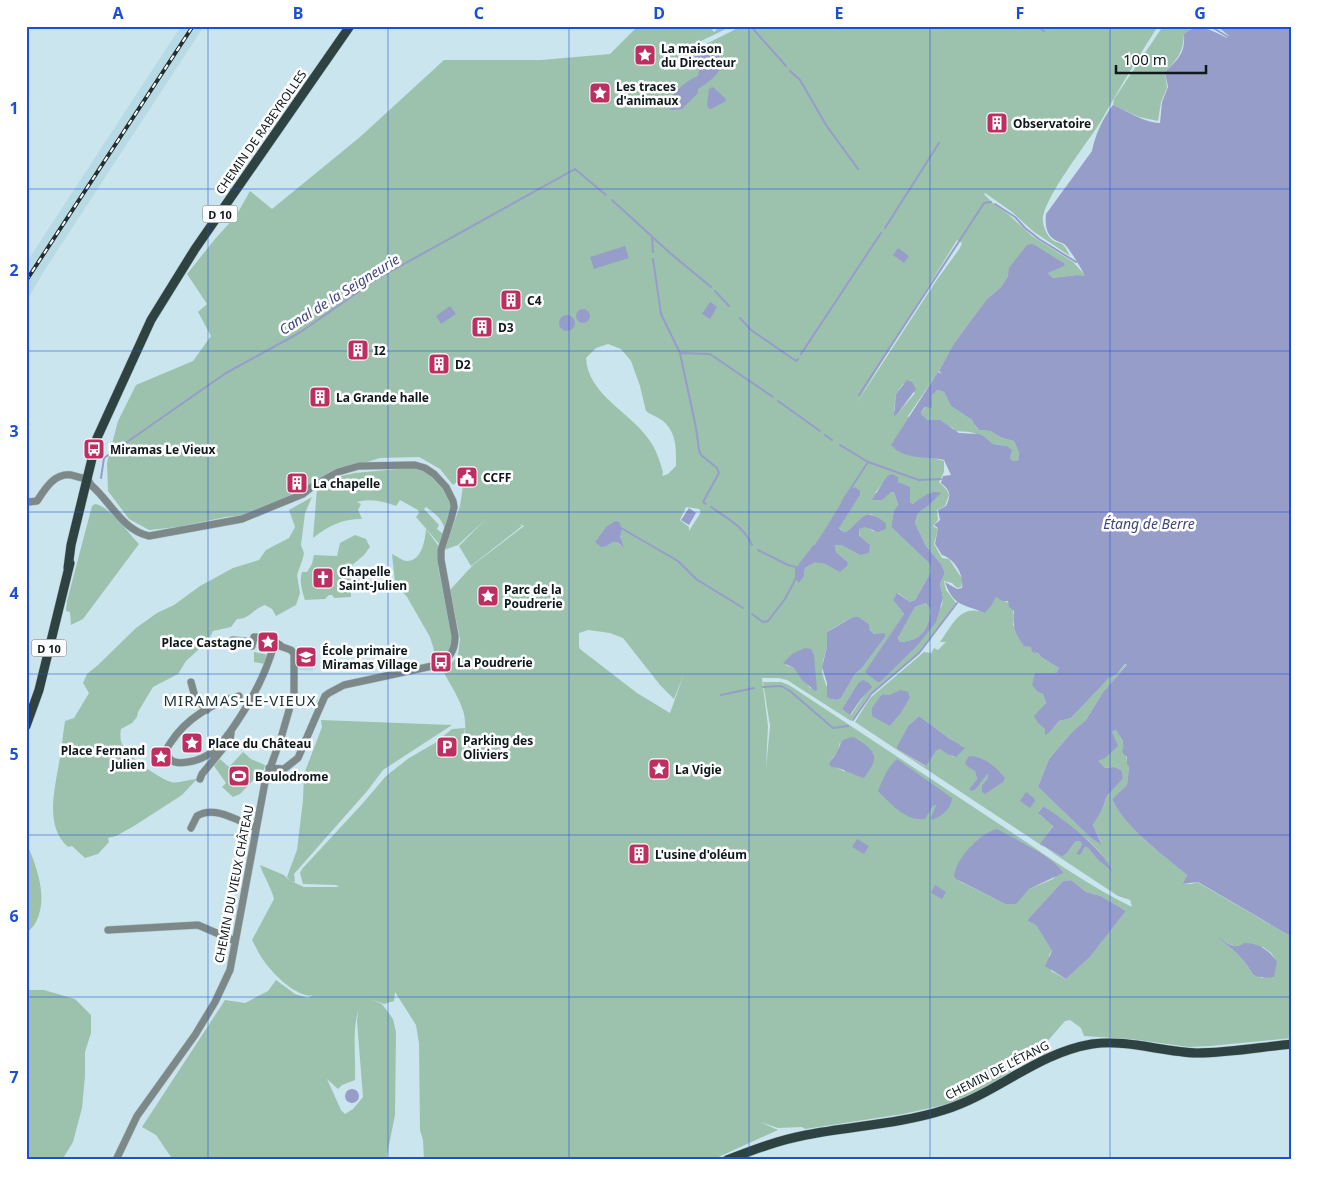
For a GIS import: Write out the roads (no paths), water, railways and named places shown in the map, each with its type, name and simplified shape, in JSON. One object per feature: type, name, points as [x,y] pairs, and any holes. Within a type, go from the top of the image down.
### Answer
[{"type":"main road","name":"CHEMIN DE RABEYROLLES","points":[[26,726],[39,690],[68,568],[82,520],[97,438],[141,339],[164,297],[195,249],[350,26]]},
{"type":"main road","name":"CHEMIN DE RABEYROLLES","points":[[68,568],[71,545],[109,412]]},
{"type":"main road","name":"CHEMIN DE L’ÉTANG","points":[[727,1160],[751,1150],[805,1135],[910,1119],[945,1110],[978,1096],[1042,1061],[1076,1048],[1111,1043],[1197,1053],[1287,1044]]},
{"type":"street","points":[[26,500],[29,502],[36,501],[56,478],[69,475],[83,479],[90,482],[131,528],[150,536],[242,519],[303,494],[338,472],[359,466],[404,464],[420,466],[434,474],[446,487],[451,495],[454,507],[441,550],[440,560],[455,645],[452,653],[437,665],[361,680],[336,688],[325,696],[298,758],[284,769],[269,768]]},
{"type":"street","points":[[233,640],[253,642],[270,638],[284,648]]},
{"type":"street","points":[[239,696],[226,699],[191,719],[182,727],[168,746],[167,755],[173,762],[196,760],[215,750],[252,698],[265,671],[274,644],[284,648]]},
{"type":"street","name":"CHEMIN DU VIEUX CHÂTEAU","points":[[116,1160],[137,1116],[195,1035],[215,1002],[230,970],[269,768],[281,738],[294,693],[294,654],[284,648]]},
{"type":"street","points":[[191,682],[195,696],[207,710]]},
{"type":"street","points":[[200,780],[202,774],[230,740],[231,730]]},
{"type":"street","points":[[191,828],[194,820],[201,814],[210,811],[226,815],[256,828]]},
{"type":"street","points":[[108,930],[198,925],[235,941]]},
{"type":"water","name":"Étang de Berre","points":[[1217,26],[1292,26],[1292,937],[1198,882],[1183,884],[1187,875],[1145,840],[1126,820],[1112,799],[1127,785],[1129,767],[1127,757],[1122,752],[1122,740],[1116,730],[1112,732],[1118,746],[1105,758],[1098,761],[1105,768],[1113,767],[1121,770],[1123,779],[1107,796],[1101,812],[1093,825],[1102,845],[1091,838],[1038,787],[1049,759],[1072,732],[1086,720],[1103,692],[1127,665],[1125,664],[1116,675],[1109,678],[1071,718],[1059,721],[1045,735],[1045,729],[1034,716],[1046,703],[1043,694],[1038,692],[1032,685],[1035,673],[1056,673],[1059,668],[1041,657],[1038,653],[1032,652],[1031,647],[1024,646],[1015,629],[1014,611],[1009,607],[1008,601],[1002,601],[996,597],[985,613],[965,606],[955,600],[945,582],[957,589],[962,588],[962,578],[955,564],[942,555],[935,544],[938,528],[934,525],[940,520],[938,510],[946,506],[949,499],[947,488],[941,483],[943,476],[951,475],[944,460],[916,457],[902,453],[891,445],[938,372],[942,374],[939,371],[953,345],[987,299],[1001,287],[1008,276],[1009,268],[1027,245],[1033,244],[1065,264],[1063,267],[1048,273],[1053,278],[1076,275],[1085,276],[1066,246],[1053,239],[1048,233],[1046,214],[1092,151],[1100,127],[1113,105],[1142,119],[1160,123],[1162,102],[1168,87],[1165,72],[1182,51],[1184,34],[1194,28],[1205,28],[1227,38],[1229,36]],"holes":[[[937,390],[944,392],[951,406],[972,420],[979,430],[990,431],[1002,438],[1014,441],[1019,453],[1018,461],[1013,461],[1010,458],[1012,450],[1007,446],[993,444],[979,434],[959,433],[940,420],[928,420],[921,414],[925,407],[932,408],[932,395]]]},
{"type":"water","points":[[705,52],[719,53],[721,68],[719,71],[711,80],[698,89],[698,93],[682,109],[672,110],[665,106],[679,88],[698,76],[699,71],[693,60],[696,54]]},
{"type":"water","points":[[713,87],[726,101],[711,109],[708,108],[707,104],[709,89]]},
{"type":"water","points":[[625,246],[629,258],[594,269],[590,257]]},
{"type":"water","points":[[898,248],[909,256],[904,263],[893,255]]},
{"type":"water","points":[[710,302],[717,307],[710,319],[702,314]]},
{"type":"water","points":[[450,306],[456,314],[441,324],[436,316]]},
{"type":"water","points":[[583,309],[588,311],[590,316],[588,321],[583,323],[578,321],[576,316],[578,311]]},
{"type":"water","points":[[567,315],[573,317],[575,323],[573,329],[567,331],[561,329],[559,323],[561,317]]},
{"type":"water","points":[[907,380],[912,382],[916,389],[894,416],[896,394]]},
{"type":"water","points":[[892,474],[898,477],[898,482],[910,487],[910,502],[913,504],[930,493],[941,493],[918,513],[915,523],[926,546],[941,564],[945,573],[940,584],[943,598],[936,622],[917,646],[880,682],[877,682],[865,672],[904,614],[893,600],[897,593],[910,602],[915,600],[931,572],[930,564],[891,527],[894,511],[898,505],[894,492],[891,492],[882,500],[872,500],[887,476]],"holes":[[[926,603],[931,610],[923,633],[914,639],[900,642],[898,638],[915,607]]]},
{"type":"water","points":[[855,487],[860,491],[860,495],[839,528],[846,532],[864,516],[873,515],[886,523],[886,529],[878,532],[865,527],[859,529],[859,536],[870,545],[869,553],[860,555],[841,545],[835,545],[836,552],[848,562],[847,566],[840,572],[825,564],[815,562],[805,568],[804,576],[799,583],[795,578],[795,568],[808,555],[849,490]]},
{"type":"water","points":[[689,508],[696,513],[689,525],[681,520]]},
{"type":"water","points":[[615,521],[619,522],[621,526],[620,536],[623,547],[617,542],[613,542],[601,547],[595,542],[605,528]]},
{"type":"water","points":[[853,617],[859,617],[869,624],[870,630],[874,634],[885,633],[885,637],[862,668],[855,674],[841,698],[837,700],[831,699],[827,697],[827,683],[822,667],[827,647],[827,632]]},
{"type":"water","points":[[805,648],[811,649],[814,655],[817,690],[815,691],[802,680],[794,668],[783,663],[792,654]]},
{"type":"water","points":[[863,680],[872,687],[850,715],[842,709],[858,683]]},
{"type":"water","points":[[901,690],[908,692],[910,698],[890,726],[872,716],[872,708],[882,694],[889,695]]},
{"type":"water","points":[[919,716],[965,748],[956,757],[940,749],[936,751],[926,766],[897,749],[909,725]]},
{"type":"water","points":[[853,737],[867,746],[874,756],[872,765],[864,778],[839,768],[831,767],[829,763],[842,742]]},
{"type":"water","points":[[969,756],[985,760],[994,766],[1005,778],[1003,782],[985,794],[982,792],[982,785],[988,778],[988,773],[976,789],[971,791],[969,789],[977,779],[975,771],[965,763]]},
{"type":"water","points":[[897,759],[952,798],[948,809],[932,820],[936,805],[933,806],[925,819],[918,819],[905,815],[888,801],[878,791],[888,770]]},
{"type":"water","points":[[1026,792],[1035,801],[1030,808],[1020,801]]},
{"type":"water","points":[[1043,806],[1062,819],[1092,845],[1108,863],[1113,872],[1097,859],[1088,848],[1085,847],[1080,855],[1076,854],[1082,845],[1080,841],[1075,842],[1062,857],[1040,844],[1053,826],[1038,813]]},
{"type":"water","points":[[997,829],[1052,861],[1063,873],[1029,889],[1016,904],[1005,904],[956,879],[954,876],[956,869],[964,854],[976,841],[990,831]]},
{"type":"water","points":[[857,839],[869,846],[864,854],[852,847]]},
{"type":"water","points":[[1071,880],[1086,892],[1101,896],[1126,911],[1090,957],[1066,979],[1045,966],[1052,951],[1036,925],[1027,921],[1063,881]]},
{"type":"water","points":[[935,885],[946,892],[942,899],[931,893]]},
{"type":"water","points":[[1217,937],[1234,946],[1249,943],[1267,950],[1277,961],[1274,977],[1256,976],[1233,950]]},
{"type":"water","points":[[352,1089],[357,1091],[359,1096],[357,1101],[352,1103],[347,1101],[345,1096],[347,1091]]},
{"type":"waterway","points":[[753,26],[754,30],[786,66]]},
{"type":"waterway","points":[[1036,26],[1044,31]]},
{"type":"waterway","points":[[1210,26],[1228,37]]},
{"type":"waterway","points":[[790,71],[800,80],[826,125],[858,169]]},
{"type":"waterway","points":[[885,228],[939,143]]},
{"type":"waterway","name":"Canal de la Seigneurie","points":[[101,478],[104,458],[226,373],[299,333],[377,279],[575,169],[606,195]]},
{"type":"waterway","points":[[612,200],[670,253],[711,287]]},
{"type":"waterway","points":[[859,395],[984,203],[991,202]]},
{"type":"waterway","points":[[995,204],[1015,217],[1039,239],[1076,262]]},
{"type":"waterway","points":[[801,354],[881,233]]},
{"type":"waterway","points":[[652,237],[653,252]]},
{"type":"waterway","points":[[653,259],[661,314],[680,353],[699,450],[701,455],[717,468],[719,473],[703,502],[706,504]]},
{"type":"waterway","points":[[715,291],[729,306]]},
{"type":"waterway","points":[[740,318],[751,330],[796,361],[798,359]]},
{"type":"waterway","points":[[680,353],[710,354],[773,397]]},
{"type":"waterway","points":[[778,401],[820,431]]},
{"type":"waterway","points":[[825,435],[832,440]]},
{"type":"waterway","points":[[840,445],[868,462]]},
{"type":"waterway","points":[[842,502],[868,462],[919,480],[941,479]]},
{"type":"waterway","points":[[711,507],[740,528],[752,545]]},
{"type":"waterway","points":[[621,528],[678,561],[696,579],[743,608]]},
{"type":"waterway","points":[[800,564],[814,546]]},
{"type":"waterway","points":[[758,550],[796,567]]},
{"type":"waterway","points":[[752,614],[763,622],[768,621],[785,599],[796,578]]},
{"type":"waterway","points":[[853,720],[871,694],[919,653],[957,603]]},
{"type":"waterway","points":[[763,687],[781,686],[790,691],[833,728],[848,726]]},
{"type":"waterway","points":[[721,695],[754,688]]},
{"type":"railway","points":[[26,281],[193,26]]},
{"type":"place","name":"La maison du Directeur","points":[[645,55]]},
{"type":"place","name":"Les traces d'animaux","points":[[600,93]]},
{"type":"place","name":"Observatoire","points":[[997,123]]},
{"type":"place","name":"C4","points":[[511,300]]},
{"type":"place","name":"D3","points":[[482,327]]},
{"type":"place","name":"I2","points":[[358,350]]},
{"type":"place","name":"D2","points":[[439,364]]},
{"type":"place","name":"La Grande halle","points":[[320,397]]},
{"type":"place","name":"Miramas Le Vieux","points":[[94,449]]},
{"type":"place","name":"CCFF","points":[[467,477]]},
{"type":"place","name":"La chapelle","points":[[297,483]]},
{"type":"place","name":"Chapelle Saint-Julien","points":[[323,578]]},
{"type":"place","name":"Parc de la Poudrerie","points":[[488,596]]},
{"type":"place","name":"Place Castagne","points":[[268,642]]},
{"type":"place","name":"École primaire Miramas Village","points":[[306,657]]},
{"type":"place","name":"La Poudrerie","points":[[441,662]]},
{"type":"place","name":"Place du Château","points":[[192,743]]},
{"type":"place","name":"Parking des Oliviers","points":[[447,747]]},
{"type":"place","name":"Place Fernand Julien","points":[[161,757]]},
{"type":"place","name":"La Vigie","points":[[659,769]]},
{"type":"place","name":"Boulodrome","points":[[239,776]]},
{"type":"place","name":"L'usine d'oléum","points":[[639,854]]},
{"type":"district","name":"MIRAMAS-LE-VIEUX","points":[[240,700]]}]
